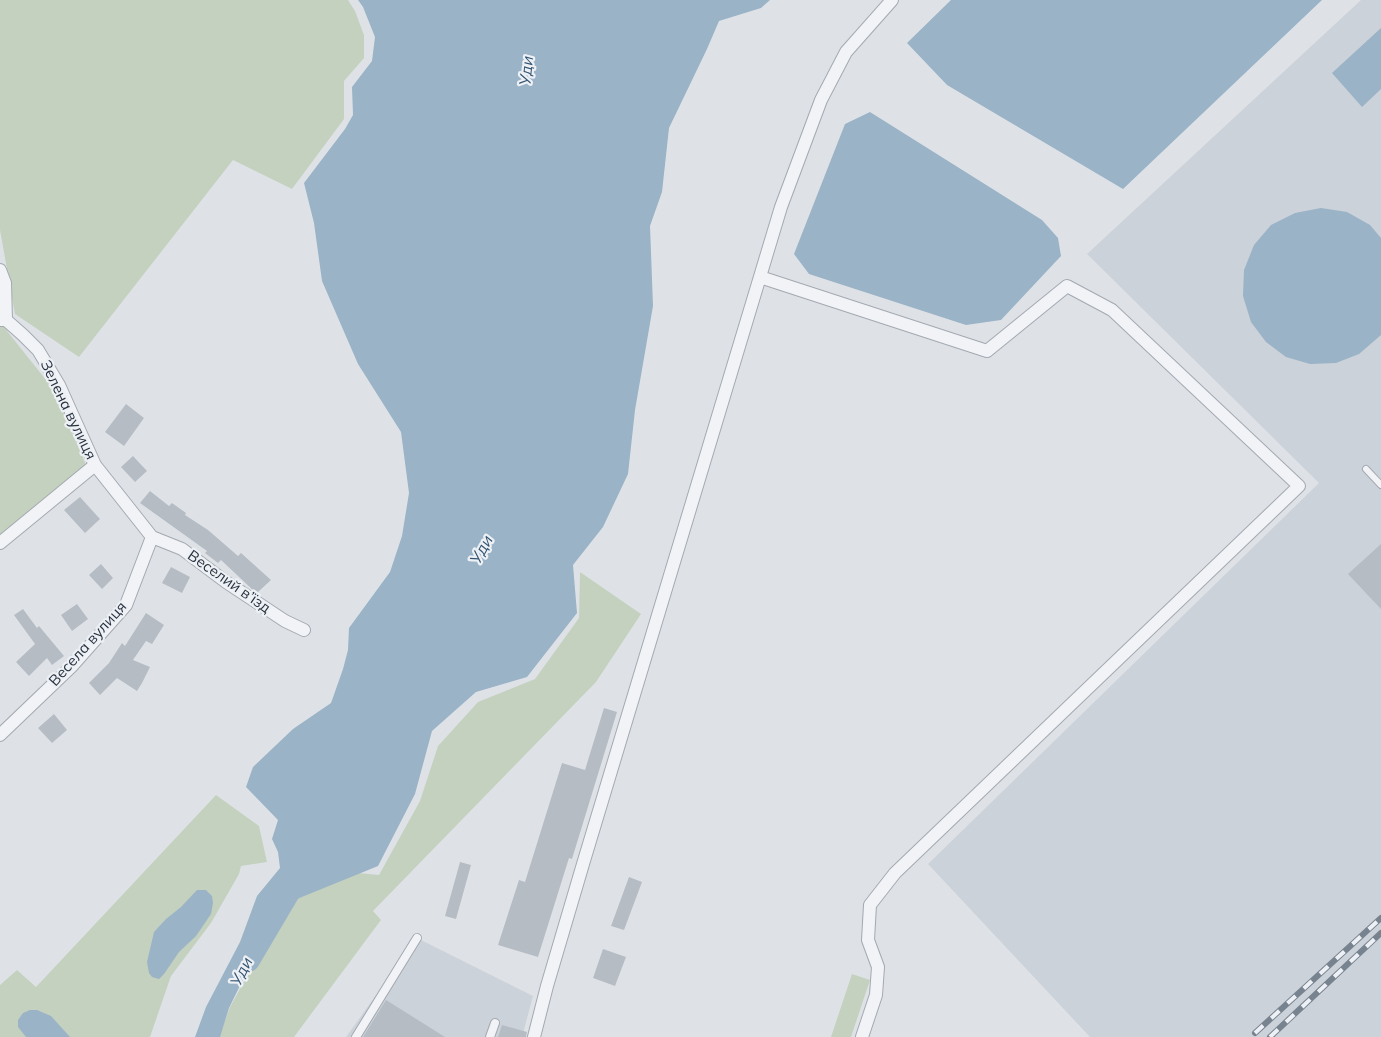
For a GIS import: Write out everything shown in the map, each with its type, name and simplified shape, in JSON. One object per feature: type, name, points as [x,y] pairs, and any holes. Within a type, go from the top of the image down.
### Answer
[{"type":"street","points":[[534,1037],[586,852],[781,207],[821,100],[846,52],[892,0]]},
{"type":"street","points":[[0,270],[5,283],[3,320]]},
{"type":"street","points":[[760,277],[987,351],[1067,286],[1112,310],[1299,486],[903,865],[889,881],[870,905],[868,940],[878,968],[876,995],[862,1037]]},
{"type":"street","name":"Зелена вулиця","points":[[3,320],[24,335],[38,350],[59,386],[95,465],[152,537]]},
{"type":"street","points":[[0,543],[95,465]]},
{"type":"street","name":"Веселий в’їзд","points":[[152,537],[183,549],[226,582],[285,621],[304,630]]},
{"type":"street","name":"Весела вулиця","points":[[0,735],[71,667],[126,605],[152,537]]},
{"type":"street","points":[[356,1037],[417,938]]},
{"type":"street","points":[[490,1037],[495,1023]]},
{"type":"lane","points":[[1366,469],[1381,484]]},
{"type":"shaded area","points":[[1361,0],[1381,0],[1381,1037],[1090,1037],[928,864],[1319,483],[1087,254]]},
{"type":"shaded area","points":[[417,938],[533,996],[522,1037],[346,1037]]},
{"type":"green space","points":[[0,0],[348,0],[364,35],[364,58],[344,81],[344,119],[292,189],[233,160],[79,357],[15,314],[0,230]]},
{"type":"green space","points":[[0,326],[3,326],[54,390],[86,465],[0,536]]},
{"type":"green space","points":[[580,572],[641,614],[596,682],[373,911],[381,920],[294,1037],[219,1037],[230,1007],[270,934],[317,869],[379,875],[420,801],[438,746],[478,702],[535,679],[579,618]]},
{"type":"green space","points":[[216,795],[259,826],[267,862],[241,866],[239,874],[211,923],[171,976],[150,1037],[0,1037],[0,985],[17,970],[36,987]]},
{"type":"green space","points":[[852,974],[870,980],[851,1037],[831,1037]]},
{"type":"water","points":[[358,0],[770,0],[761,8],[719,21],[669,128],[662,192],[650,226],[653,306],[635,410],[628,474],[603,527],[573,565],[577,613],[527,677],[476,692],[432,731],[415,794],[378,866],[292,901],[269,920],[257,951],[229,1008],[220,1037],[195,1037],[206,1007],[240,942],[257,896],[280,868],[278,852],[272,839],[278,820],[246,787],[253,767],[293,729],[331,703],[348,650],[349,628],[390,572],[402,536],[409,493],[401,432],[358,364],[322,281],[314,223],[304,183],[353,115],[352,87],[372,61],[375,37]]},
{"type":"water","points":[[951,0],[1322,0],[1123,189],[947,85],[907,43]]},
{"type":"water","points":[[1381,28],[1381,89],[1362,107],[1332,73]]},
{"type":"water","points":[[870,112],[1042,220],[1058,238],[1061,256],[1001,320],[966,325],[809,274],[794,254],[845,124]]},
{"type":"water","points":[[1321,208],[1347,212],[1370,225],[1381,238],[1381,335],[1359,354],[1336,363],[1310,364],[1286,357],[1266,342],[1251,322],[1243,296],[1244,270],[1254,245],[1271,225],[1295,213]]},
{"type":"water","points":[[197,890],[206,890],[212,896],[211,914],[164,974],[159,979],[152,977],[147,962],[154,932]]},
{"type":"water","points":[[37,1010],[51,1016],[70,1037],[26,1037],[18,1027],[18,1020],[23,1013]]},
{"type":"building","points":[[126,404],[144,418],[124,446],[105,432]]},
{"type":"building","points":[[133,456],[147,471],[135,482],[121,467]]},
{"type":"building","points":[[150,491],[169,506],[172,503],[186,513],[185,515],[208,530],[238,556],[241,553],[271,580],[257,593],[254,591],[221,560],[218,563],[205,553],[207,551],[140,503]]},
{"type":"building","points":[[80,497],[100,519],[85,533],[64,510]]},
{"type":"building","points":[[1381,544],[1381,609],[1348,574]]},
{"type":"building","points":[[101,564],[113,578],[102,589],[89,575]]},
{"type":"building","points":[[171,567],[190,577],[182,593],[162,583]]},
{"type":"building","points":[[77,604],[88,619],[72,631],[61,615]]},
{"type":"building","points":[[23,609],[37,628],[39,626],[64,656],[52,665],[47,658],[29,676],[16,662],[35,644],[14,615]]},
{"type":"building","points":[[146,613],[164,625],[152,644],[146,641],[133,660],[150,667],[142,683],[137,691],[117,678],[100,695],[89,683],[109,663],[122,643],[125,646]]},
{"type":"building","points":[[604,708],[617,712],[572,859],[569,858],[538,957],[498,945],[519,880],[525,882],[562,763],[585,770]]},
{"type":"building","points":[[54,714],[67,730],[52,743],[38,728]]},
{"type":"building","points":[[460,862],[471,865],[456,919],[445,916]]},
{"type":"building","points":[[629,877],[642,882],[624,930],[611,926]]},
{"type":"building","points":[[603,949],[626,957],[615,986],[593,978]]},
{"type":"building","points":[[386,1000],[445,1037],[363,1037]]},
{"type":"building","points":[[502,1025],[527,1032],[526,1037],[498,1037]]},
{"type":"waterway","name":"Уди","points":[[248,960],[290,889]]},
{"type":"railway","points":[[1255,1033],[1381,918]]},
{"type":"railway","points":[[1270,1037],[1381,933]]}]
